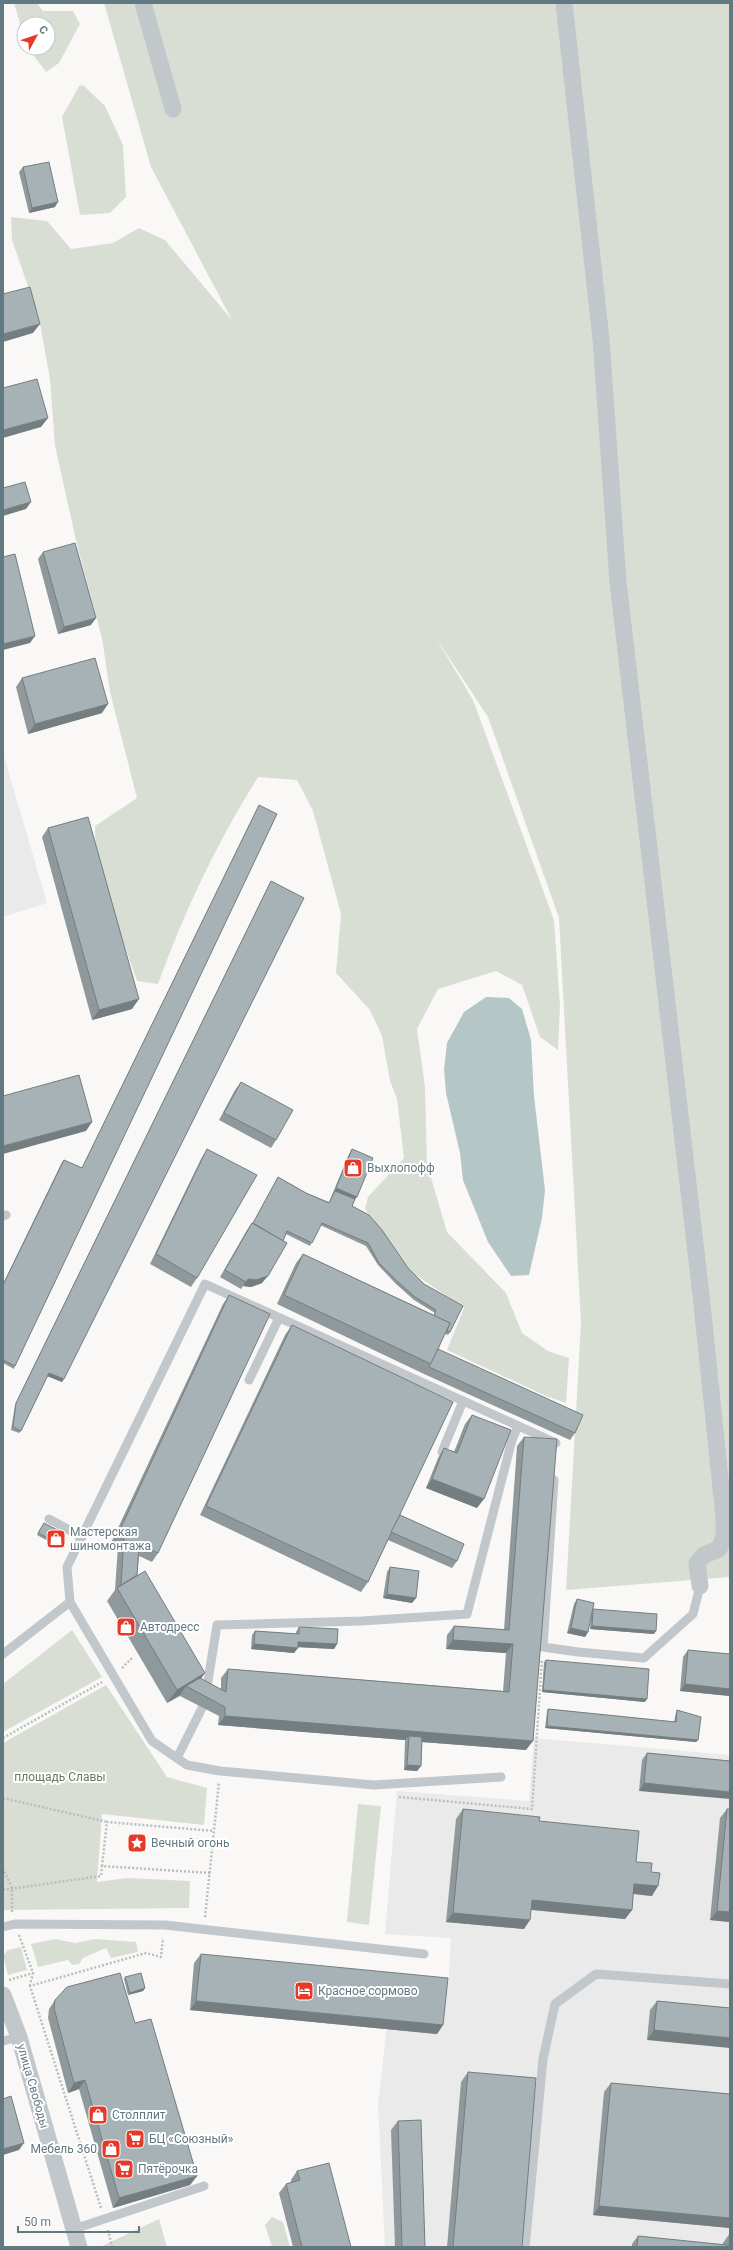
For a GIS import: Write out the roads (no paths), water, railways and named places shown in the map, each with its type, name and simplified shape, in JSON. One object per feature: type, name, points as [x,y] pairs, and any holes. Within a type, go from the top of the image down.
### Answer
[{"type":"street","points":[[143,3],[172,109]]},
{"type":"street","points":[[564,3],[601,339],[618,582],[701,1302],[724,1517],[724,1537],[719,1549],[704,1555],[697,1563],[700,1586]]},
{"type":"street","name":"улица Свободы","points":[[3,1994],[11,2039],[79,2247]]},
{"type":"lane","points":[[501,1777],[374,1785],[220,1771],[187,1765],[152,1741],[70,1602],[67,1567],[205,1284],[556,1443],[556,1451]]},
{"type":"lane","points":[[250,1380],[279,1318]]},
{"type":"lane","points":[[442,1452],[463,1401]]},
{"type":"lane","points":[[206,1695],[217,1625],[362,1620],[467,1614],[512,1440],[518,1426]]},
{"type":"lane","points":[[555,1467],[543,1647],[644,1658],[692,1614],[700,1586]]},
{"type":"lane","points":[[49,1519],[82,1537]]},
{"type":"lane","points":[[3,1654],[70,1602]]},
{"type":"lane","points":[[177,1758],[202,1708]]},
{"type":"lane","points":[[3,1927],[15,1924],[165,1925],[424,1954]]},
{"type":"lane","points":[[525,2247],[543,2059],[555,2004],[596,1974],[730,1984]]},
{"type":"lane","points":[[74,2229],[204,2186]]},
{"type":"place","name":"Выхлопофф","points":[[353,1168]]},
{"type":"place","name":"Мастерская шиномонтажа","points":[[56,1539]]},
{"type":"place","name":"Автодресс","points":[[126,1627]]},
{"type":"place","name":"Вечный огонь","points":[[137,1843]]},
{"type":"place","name":"Красное сормово","points":[[304,1991]]},
{"type":"place","name":"Столплит","points":[[98,2115]]},
{"type":"place","name":"БЦ «Союзный»","points":[[135,2139]]},
{"type":"place","name":"Мебель 360","points":[[111,2149]]},
{"type":"place","name":"Пятёрочка","points":[[124,2169]]},
{"type":"park label","name":"площадь Славы","points":[[60,1777]]}]
